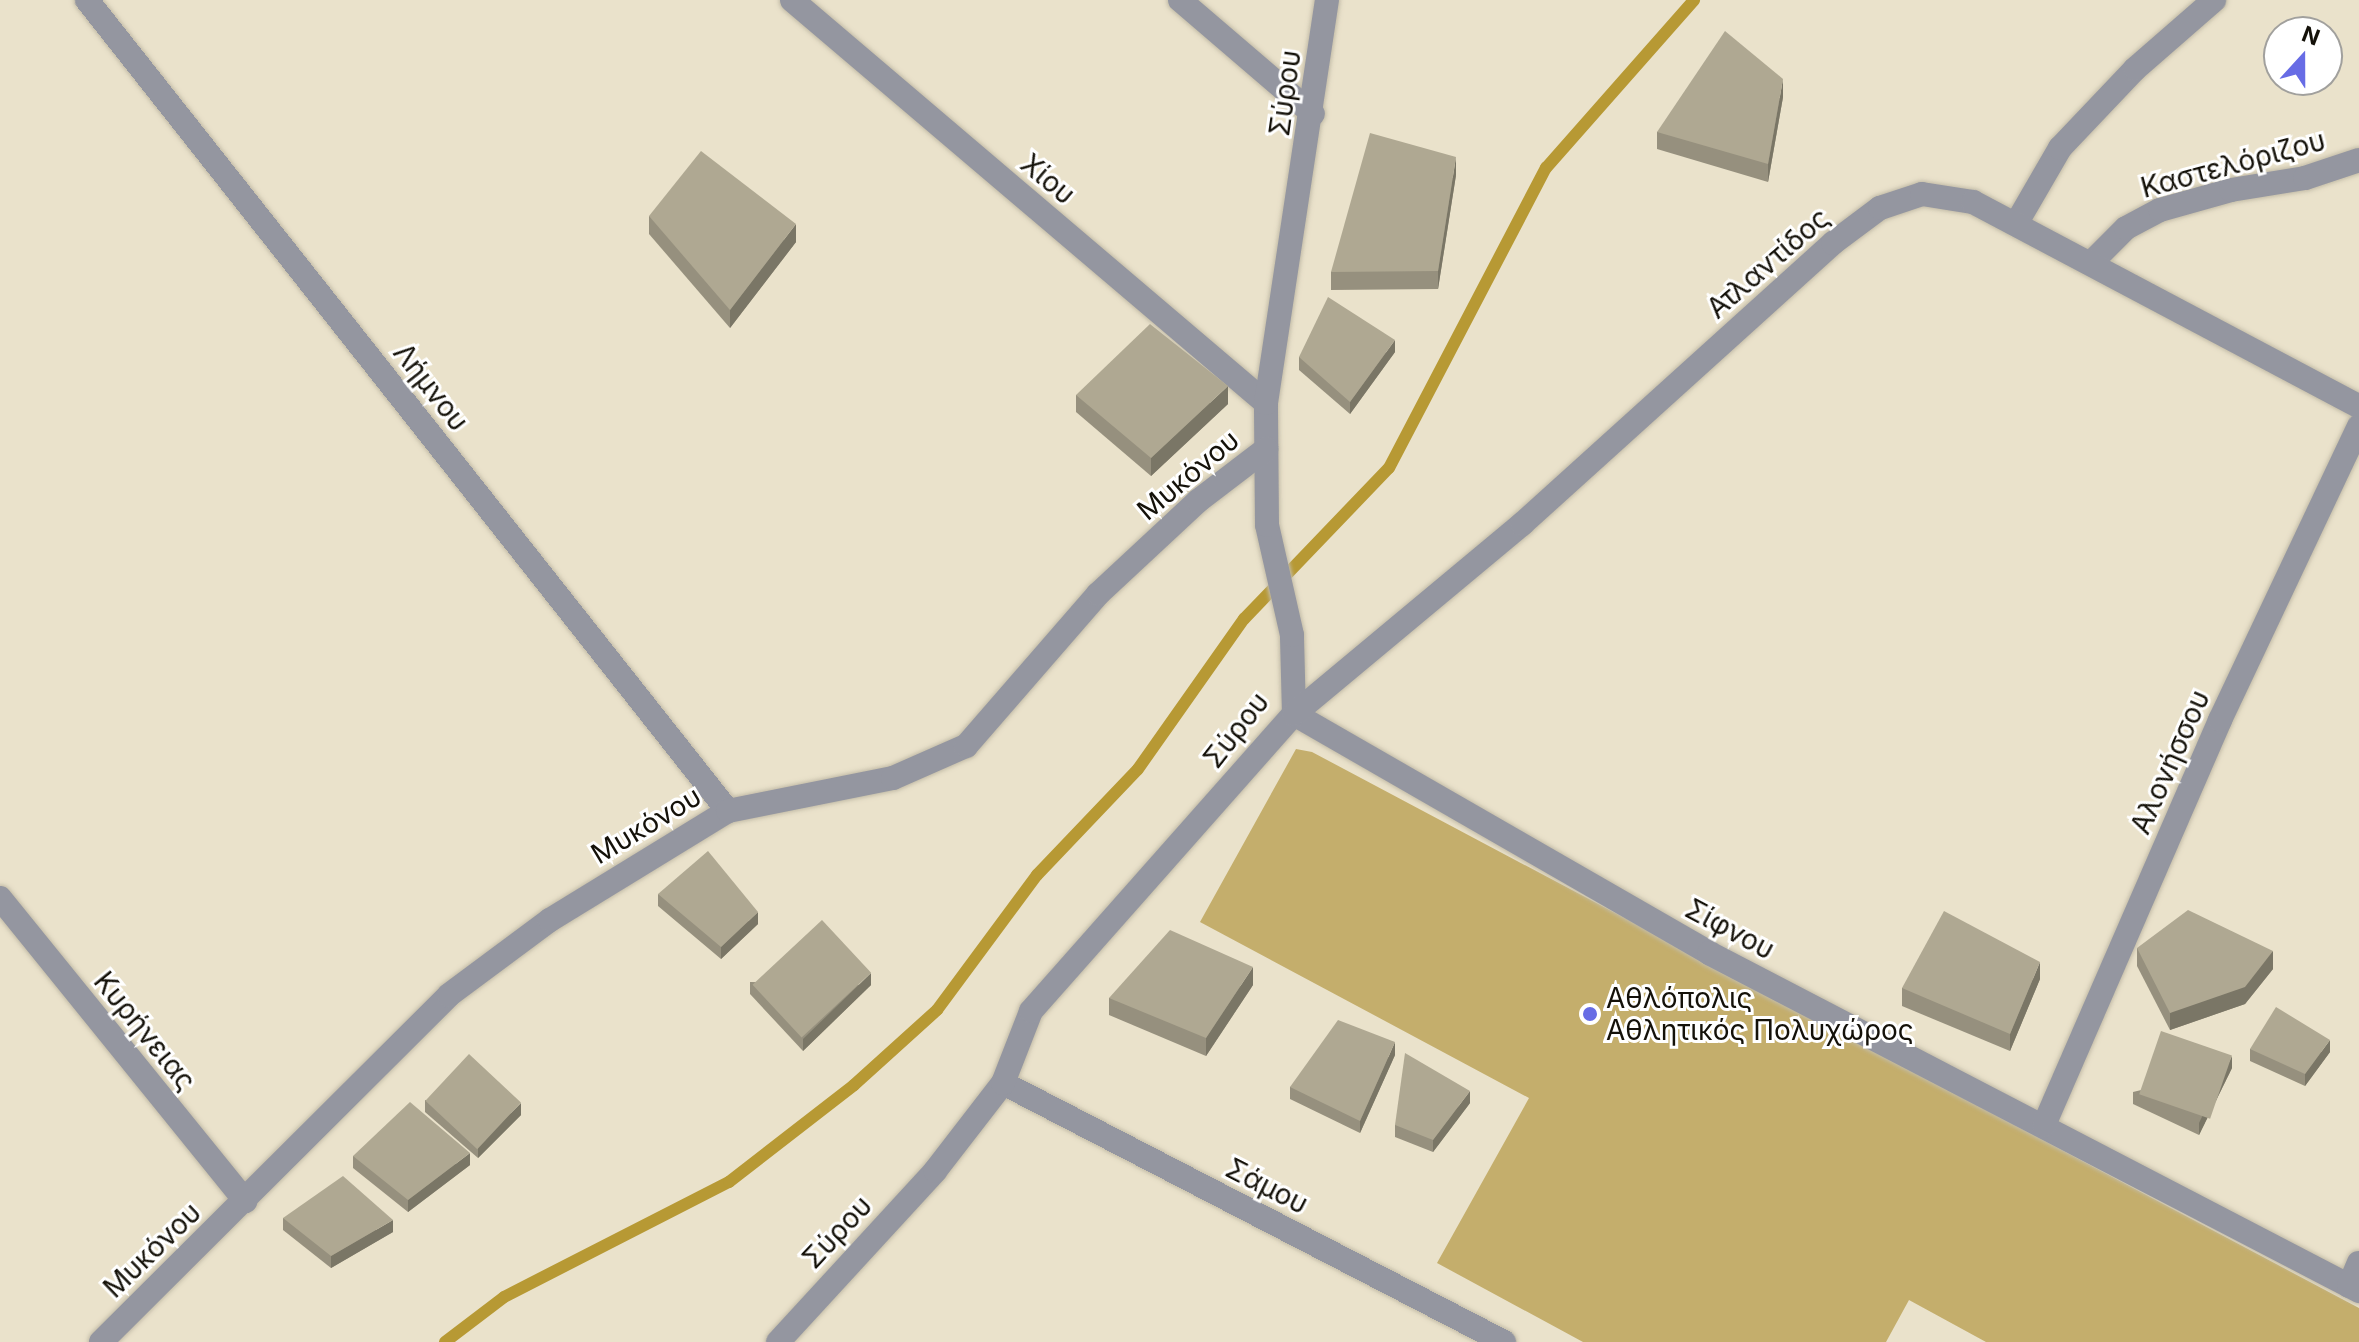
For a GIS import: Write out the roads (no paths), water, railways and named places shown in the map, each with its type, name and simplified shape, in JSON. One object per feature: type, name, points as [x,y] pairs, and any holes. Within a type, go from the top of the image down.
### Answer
[{"type":"street","name":"Λήμνου","points":[[87,0],[728,811]]},
{"type":"street","name":"Χίου","points":[[792,0],[1266,403]]},
{"type":"street","points":[[1180,0],[1313,114]]},
{"type":"street","name":"Σύρου","points":[[778,1342],[935,1171],[1003,1083],[1031,1011],[1294,714],[1292,635],[1267,525],[1266,403],[1313,114],[1327,0]]},
{"type":"street","points":[[2016,224],[2060,148],[2135,69],[2214,0]]},
{"type":"street","name":"Καστελόριζου","points":[[2091,263],[2126,228],[2160,210],[2231,190],[2305,178],[2359,160]]},
{"type":"street","name":"Ατλαντίδος","points":[[1294,714],[1522,524],[1833,243],[1880,208],[1922,194],[1973,202],[2359,406]]},
{"type":"street","name":"Αλονήσσου","points":[[2044,1125],[2220,720],[2359,426]]},
{"type":"street","name":"Μυκόνου","points":[[101,1342],[449,995],[550,920],[728,811],[893,778],[966,746],[1098,594],[1198,501],[1266,449]]},
{"type":"street","name":"Σίφνου","points":[[1294,714],[1709,953],[2354,1289]]},
{"type":"street","name":"Κυρήνειας","points":[[0,898],[245,1201]]},
{"type":"street","name":"Σάμου","points":[[1003,1083],[1504,1342]]},
{"type":"street","points":[[2354,1289],[2359,1263]]},
{"type":"waterway","points":[[445,1342],[504,1297],[729,1182],[854,1085],[937,1010],[1037,875],[1138,769],[1244,619],[1389,468],[1546,168],[1694,0]]},
{"type":"place","name":"Αθλόπολις Αθλητικός Πολυχώρος","points":[[1590,1014]]}]
